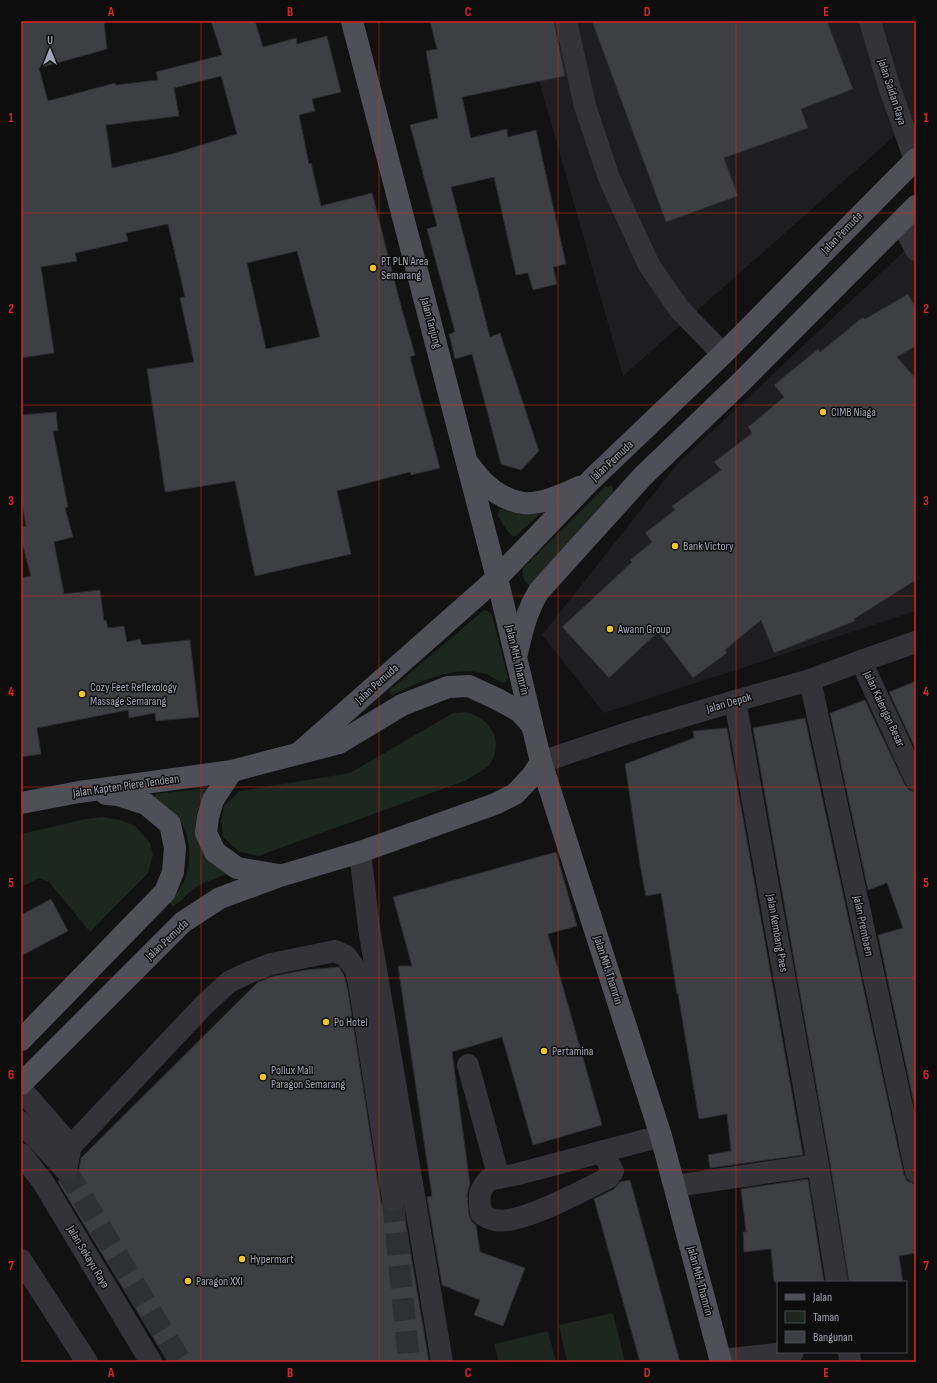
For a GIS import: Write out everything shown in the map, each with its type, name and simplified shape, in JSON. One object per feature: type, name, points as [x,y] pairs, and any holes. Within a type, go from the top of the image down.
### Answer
[{"type":"main road","name":"Jalan Tanjung","points":[[352,21],[497,578]]},
{"type":"main road","name":"Jalan Pemuda","points":[[300,753],[497,578],[592,479],[723,354],[915,161]]},
{"type":"main road","points":[[516,656],[532,603],[544,586],[643,476],[740,383],[909,213]]},
{"type":"main road","points":[[467,462],[486,485],[501,496],[523,503],[544,501],[566,494],[592,479]]},
{"type":"main road","name":"Jalan MH. Thamrin","points":[[497,578],[541,762],[661,1136],[721,1361]]},
{"type":"main road","name":"Jalan Pemuda","points":[[232,771],[339,742],[402,705],[448,687],[469,686],[519,711],[532,726]]},
{"type":"main road","name":"Jalan Pemuda","points":[[21,1084],[184,922],[220,898],[280,876],[360,852],[495,804],[515,794],[532,776],[541,762]]},
{"type":"main road","points":[[232,771],[213,800],[208,817],[206,833],[215,852],[237,868],[280,876]]},
{"type":"main road","name":"Jalan Kapten Piere Tendean","points":[[21,803],[79,792],[232,771]]},
{"type":"main road","points":[[21,1040],[165,892],[173,872],[175,848],[170,824],[146,804],[118,795],[79,792]]},
{"type":"street","points":[[566,21],[585,106],[607,171],[649,266],[680,310],[723,354]]},
{"type":"street","name":"Jalan Saidan Raya","points":[[870,21],[915,161]]},
{"type":"street","points":[[909,213],[916,250]]},
{"type":"street","name":"Jalan Depok","points":[[541,762],[637,730],[810,680],[861,660],[916,642]]},
{"type":"street","name":"Jalan Kalengan Besar","points":[[861,660],[916,780]]},
{"type":"street","name":"Jalan Prembaen","points":[[810,680],[916,1172]]},
{"type":"street","name":"Jalan Kembang Paes","points":[[735,701],[838,1281]]},
{"type":"street","points":[[360,852],[370,935],[442,1362]]},
{"type":"street","points":[[21,1122],[66,1170],[71,1146],[204,1005],[229,982],[271,964],[335,951],[346,956],[356,970],[392,1200]]},
{"type":"street","points":[[468,1065],[499,1178]]},
{"type":"street","points":[[21,1089],[71,1146]]},
{"type":"street","points":[[602,1152],[613,1171],[608,1178],[528,1216],[496,1221],[487,1218],[481,1213],[479,1197],[480,1191],[488,1180],[518,1174],[661,1136]]},
{"type":"street","name":"Jalan Sekayu Raya","points":[[21,1154],[42,1182],[151,1362]]},
{"type":"street","points":[[675,1186],[818,1164]]},
{"type":"street","points":[[21,1260],[87,1362]]},
{"type":"street","points":[[721,1361],[785,1353]]},
{"type":"shaded area","points":[[522,21],[916,21],[916,117],[623,376]]},
{"type":"shaded area","points":[[916,240],[916,611],[604,713],[542,635],[678,463]]},
{"type":"green space","points":[[612,486],[613,492],[533,585],[529,585],[523,578],[523,568],[605,487]]},
{"type":"green space","points":[[499,509],[516,513],[537,512],[539,515],[516,536],[512,536],[498,516]]},
{"type":"green space","points":[[484,610],[488,611],[492,615],[508,678],[505,683],[485,674],[471,671],[448,673],[424,680],[393,695],[390,694],[389,691]]},
{"type":"green space","points":[[465,712],[482,719],[488,725],[495,739],[496,747],[490,764],[467,780],[258,856],[238,851],[223,837],[221,821],[224,806],[240,791],[350,773],[453,713]]},
{"type":"green space","points":[[209,788],[200,805],[197,818],[227,874],[198,886],[172,906],[170,902],[185,880],[189,862],[189,846],[185,830],[178,817],[154,798],[156,794]]},
{"type":"green space","points":[[103,817],[121,820],[135,826],[150,843],[153,855],[148,873],[90,932],[49,882],[39,878],[21,887],[21,834],[86,819]]},
{"type":"green space","points":[[613,1313],[625,1362],[567,1362],[559,1325]]},
{"type":"green space","points":[[548,1331],[556,1362],[499,1362],[494,1344]]},
{"type":"building","points":[[104,21],[107,49],[39,68],[48,101],[115,83],[116,85],[158,80],[156,72],[222,55],[211,21],[255,21],[263,47],[296,38],[297,44],[327,36],[341,92],[312,99],[315,111],[299,115],[309,164],[311,163],[321,206],[372,193],[415,355],[410,357],[440,468],[411,475],[410,472],[337,491],[351,554],[255,576],[235,481],[165,492],[147,369],[194,362],[180,298],[185,297],[168,224],[126,233],[128,241],[75,253],[77,261],[41,267],[54,353],[21,358],[21,22]],"holes":[[[221,76],[237,134],[172,154],[112,168],[106,125],[179,116],[174,88]],[[297,251],[320,337],[266,349],[247,263]]]},
{"type":"building","points":[[430,21],[554,21],[565,76],[462,97],[471,138],[507,129],[508,137],[536,130],[566,264],[553,267],[557,284],[533,290],[528,273],[516,275],[494,177],[451,187],[490,337],[500,333],[539,451],[521,470],[501,464],[472,354],[455,359],[449,334],[455,332],[427,229],[437,226],[410,125],[438,118],[426,51],[437,49]]},
{"type":"building","points":[[592,21],[827,21],[853,89],[801,109],[808,128],[724,158],[738,196],[666,222]]},
{"type":"building","points":[[908,294],[916,308],[916,346],[897,357],[916,379],[916,580],[854,619],[855,621],[774,653],[761,620],[725,650],[727,653],[693,678],[658,632],[609,678],[562,627],[632,562],[630,560],[652,542],[645,533],[675,510],[672,506],[721,470],[714,462],[752,433],[748,427],[784,397],[774,385],[818,349],[820,352],[863,317],[865,319]]},
{"type":"building","points":[[56,412],[58,431],[53,431],[68,507],[65,508],[73,537],[54,542],[64,594],[100,590],[104,621],[106,620],[108,628],[124,626],[127,642],[140,639],[142,645],[190,640],[199,717],[156,721],[155,713],[129,718],[128,710],[37,728],[41,754],[21,757],[21,578],[31,576],[21,539],[21,527],[26,526],[21,498],[21,415]]},
{"type":"building","points":[[916,681],[916,750],[889,692]]},
{"type":"building","points":[[865,700],[905,785],[909,790],[916,792],[916,1113],[878,935],[903,928],[887,883],[868,890],[830,713]]},
{"type":"building","points":[[805,718],[904,1175],[907,1181],[915,1184],[916,1253],[899,1256],[903,1281],[849,1281],[830,1163],[753,728]]},
{"type":"building","points":[[727,728],[803,1155],[710,1168],[708,1155],[731,1151],[727,1114],[699,1119],[661,893],[646,896],[625,764],[694,738],[693,731]]},
{"type":"building","points":[[556,852],[577,926],[548,934],[602,1125],[533,1145],[502,1037],[452,1052],[470,1184],[467,1195],[469,1215],[472,1222],[476,1225],[480,1252],[525,1268],[503,1326],[474,1315],[480,1300],[442,1285],[427,1197],[432,1196],[398,966],[412,966],[393,897]]},
{"type":"building","points":[[51,899],[68,931],[21,956],[21,915]]},
{"type":"building","name":"Pollux Mall Paragon Semarang","points":[[339,967],[344,975],[348,991],[381,1202],[384,1208],[389,1212],[401,1210],[403,1207],[429,1362],[168,1362],[58,1182],[59,1180],[68,1182],[75,1179],[78,1174],[81,1158],[258,982],[274,976],[306,970]]},
{"type":"building","points":[[808,1179],[824,1281],[774,1282],[771,1249],[744,1252],[743,1232],[746,1232],[741,1189]]},
{"type":"building","points":[[630,1180],[680,1362],[640,1362],[594,1199],[614,1189],[620,1182]]},
{"type":"tunnel","points":[[66,1170],[181,1362]]},
{"type":"tunnel","points":[[393,1200],[409,1362]]},
{"type":"place","name":"PT PLN Area Semarang","points":[[373,268]]},
{"type":"place","name":"CIMB Niaga","points":[[823,412]]},
{"type":"place","name":"Bank Victory","points":[[675,546]]},
{"type":"place","name":"Awann Group","points":[[610,629]]},
{"type":"place","name":"Cozy Feet Reflexology Massage Semarang","points":[[82,694]]},
{"type":"place","name":"Po Hotel","points":[[326,1022]]},
{"type":"place","name":"Pertamina","points":[[544,1051]]},
{"type":"place","name":"Pollux Mall Paragon Semarang","points":[[263,1077]]},
{"type":"place","name":"Hypermart","points":[[242,1259]]},
{"type":"place","name":"Paragon XXI","points":[[188,1281]]}]
